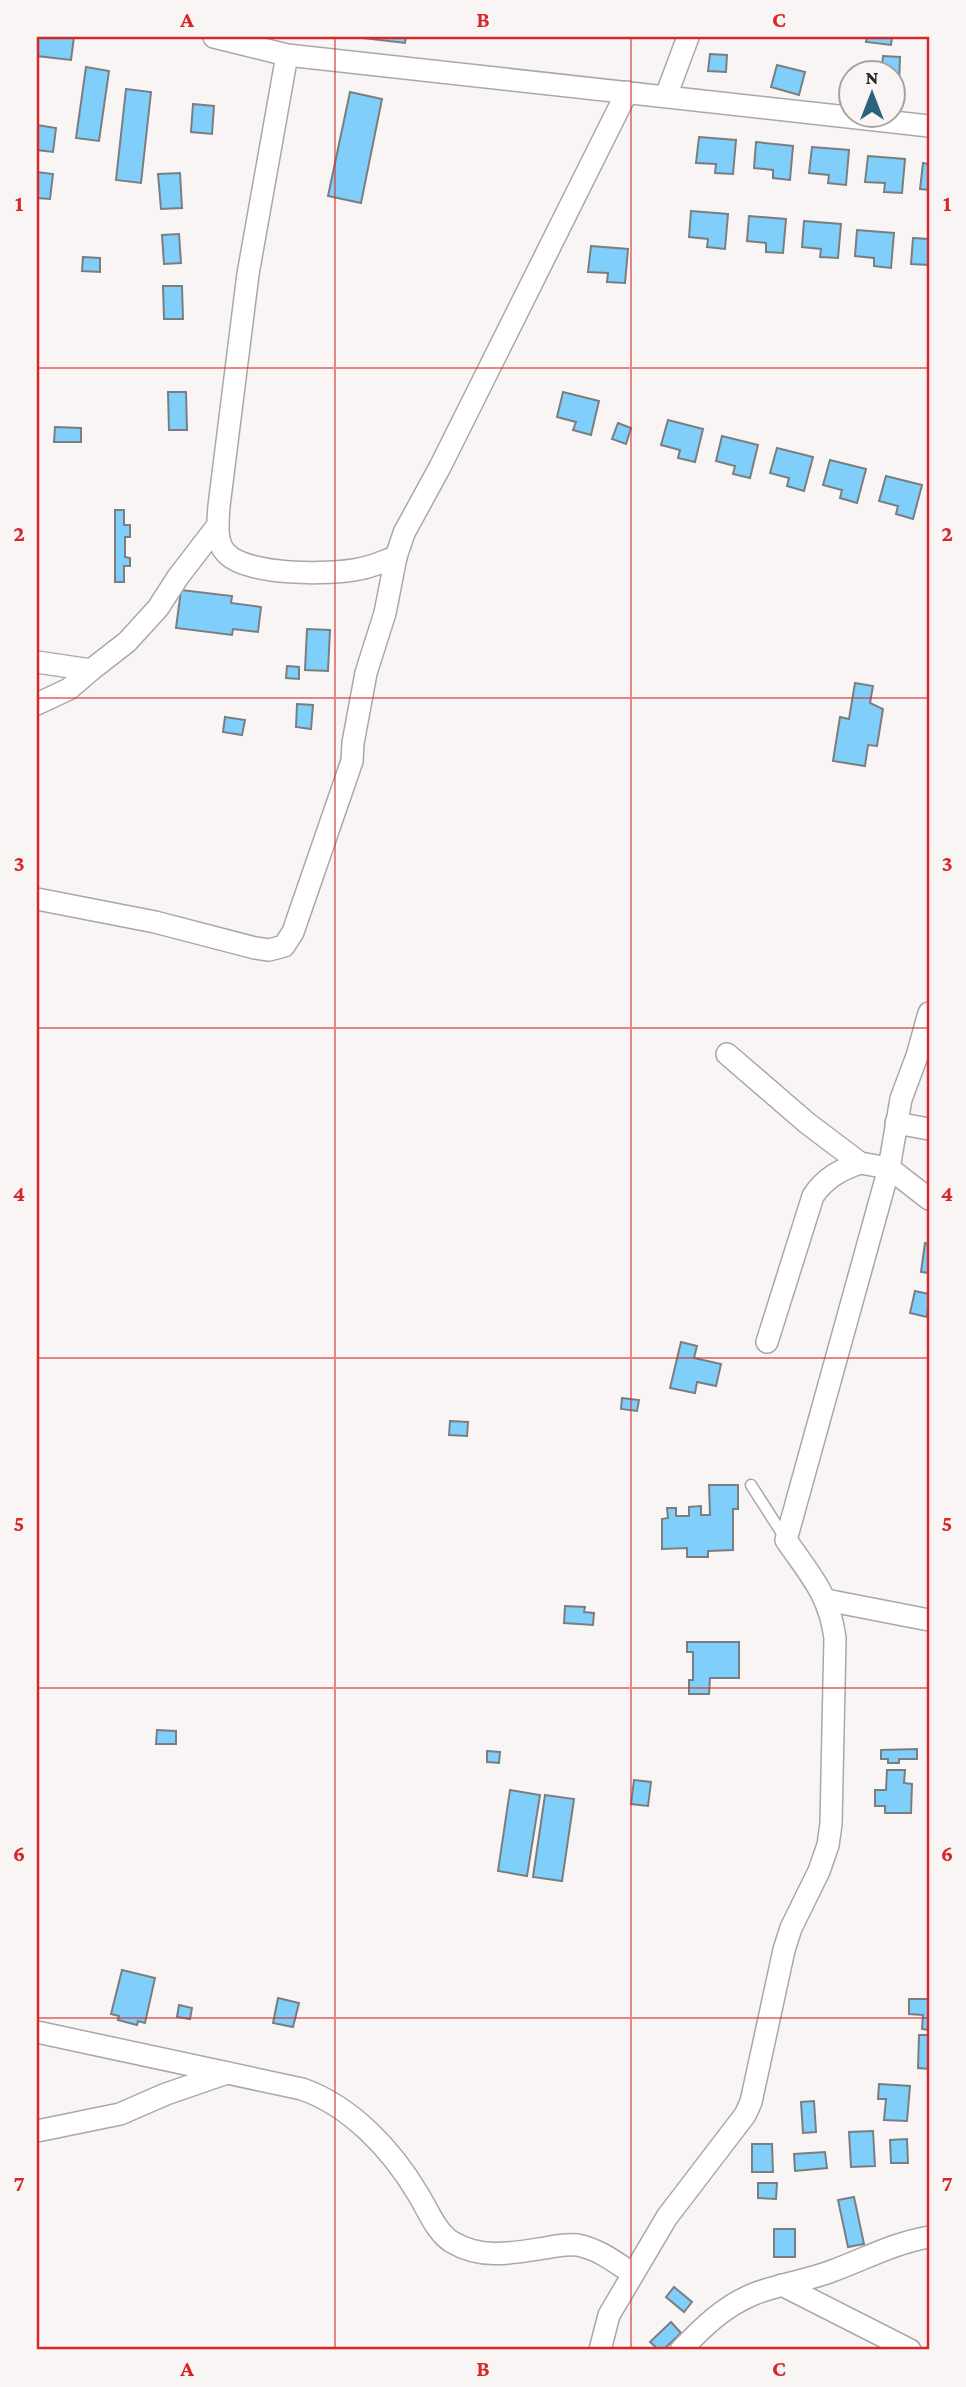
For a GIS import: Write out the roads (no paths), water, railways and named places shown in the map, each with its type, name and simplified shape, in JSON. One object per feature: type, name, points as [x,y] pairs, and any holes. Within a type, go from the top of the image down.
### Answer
[{"type":"street","points":[[214,37],[278,48],[627,92],[929,126]]},
{"type":"street","points":[[666,96],[688,37]]},
{"type":"street","points":[[278,48],[248,274],[218,525],[219,540],[224,552],[236,561],[257,567],[328,572],[360,569],[396,557]]},
{"type":"street","points":[[37,899],[155,922],[255,948],[269,950],[284,946],[293,932],[352,761],[366,674],[386,613],[396,557],[404,533],[440,467],[627,92]]},
{"type":"street","points":[[37,704],[68,689],[127,642],[158,608],[218,525]]},
{"type":"street","points":[[37,662],[91,670]]},
{"type":"street","points":[[600,2350],[609,2315],[667,2217],[745,2115],[751,2102],[784,1950],[828,1845],[834,1797],[835,1638],[832,1616],[826,1600],[786,1540],[889,1168],[901,1099],[929,1013]]},
{"type":"street","points":[[727,1054],[807,1123],[860,1163],[889,1168],[929,1199]]},
{"type":"street","points":[[895,1123],[929,1129]]},
{"type":"street","points":[[767,1342],[813,1196],[831,1176],[860,1163]]},
{"type":"street","points":[[826,1600],[929,1620]]},
{"type":"street","points":[[37,2032],[324,2096],[346,2113],[396,2161],[435,2224],[449,2240],[469,2250],[496,2255],[575,2245],[596,2250],[633,2274]]},
{"type":"street","points":[[37,2131],[120,2114],[166,2094],[227,2073]]},
{"type":"street","points":[[681,2350],[703,2326],[753,2294],[817,2277],[876,2251],[929,2237]]},
{"type":"street","points":[[782,2286],[910,2350]]},
{"type":"lane","points":[[751,1485],[786,1540]]}]
